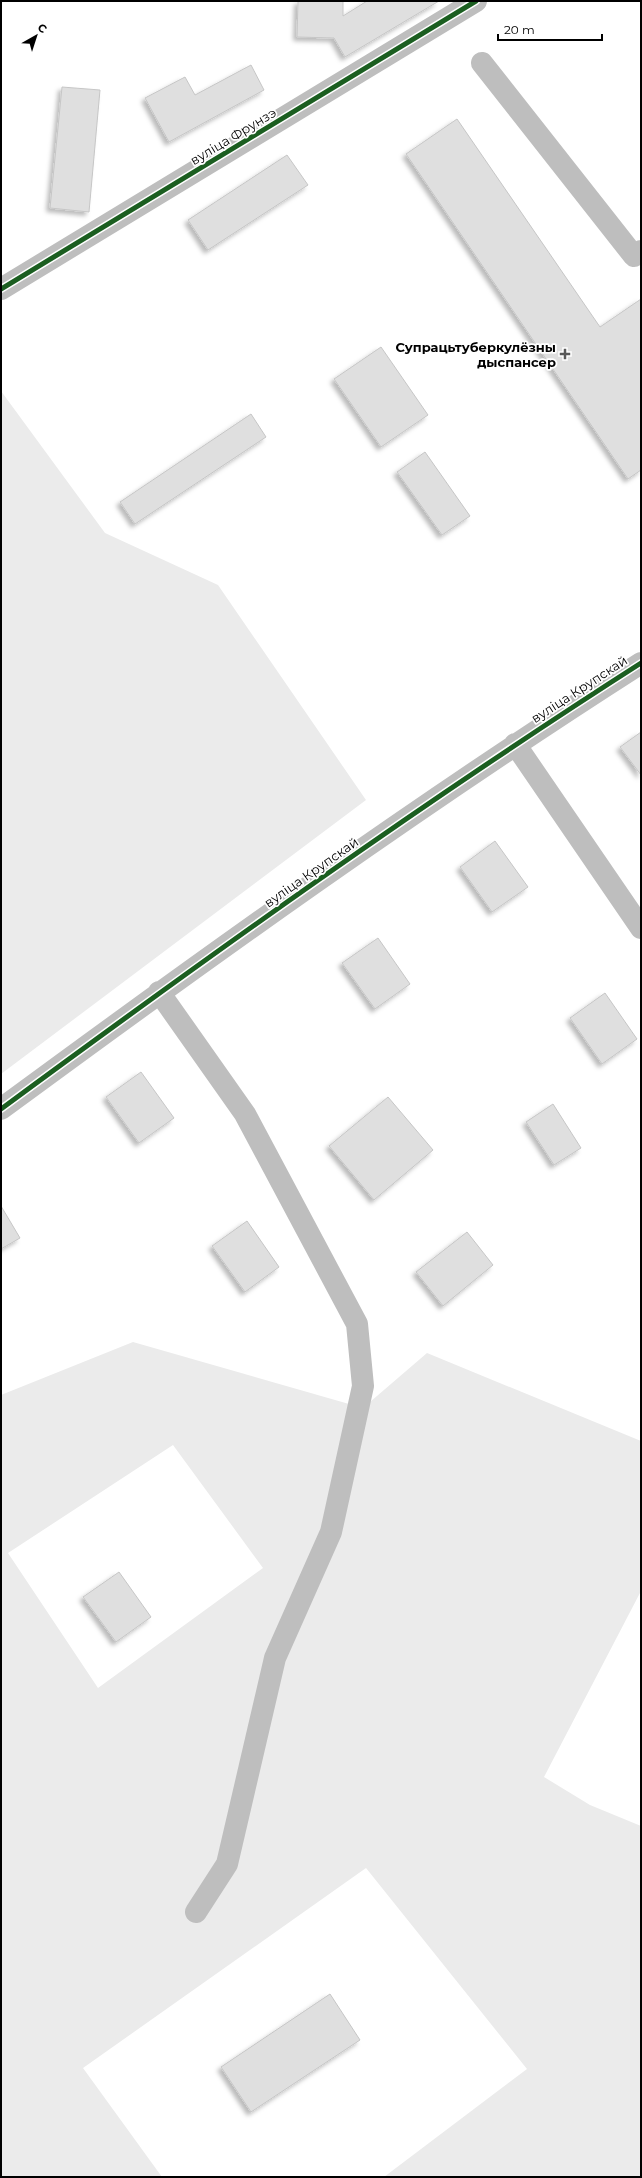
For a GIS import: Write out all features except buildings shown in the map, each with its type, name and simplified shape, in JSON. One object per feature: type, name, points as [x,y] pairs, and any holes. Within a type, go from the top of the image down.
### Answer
[{"type":"street","name":"вуліца Фрунзэ","points":[[1,289],[476,1]]},
{"type":"street","points":[[482,63],[634,256],[641,251]]},
{"type":"street","name":"вуліца Крупскай","points":[[1,1109],[159,992],[515,744],[641,663]]},
{"type":"street","points":[[515,744],[641,928]]},
{"type":"street","points":[[159,992],[245,1114],[356,1324],[363,1386],[331,1532],[275,1658],[227,1864],[196,1912]]},
{"type":"shaded area","points":[[1,391],[105,533],[218,585],[366,800],[1,1074]]},
{"type":"shaded area","points":[[133,1342],[363,1408],[427,1353],[641,1441],[641,1591],[544,1777],[590,1805],[641,1826],[641,2177],[384,2177],[527,2069],[366,1868],[83,2068],[162,2177],[1,2177],[1,1395]],"holes":[[[173,1445],[263,1568],[98,1688],[8,1553]]]},
{"type":"cycle path","points":[[1,289],[476,1]]},
{"type":"cycle path","points":[[1,1109],[158,994],[397,825],[559,716],[641,663]]},
{"type":"place","name":"Супрацьтуберкулёзны дыспансер","points":[[565,354]]}]
